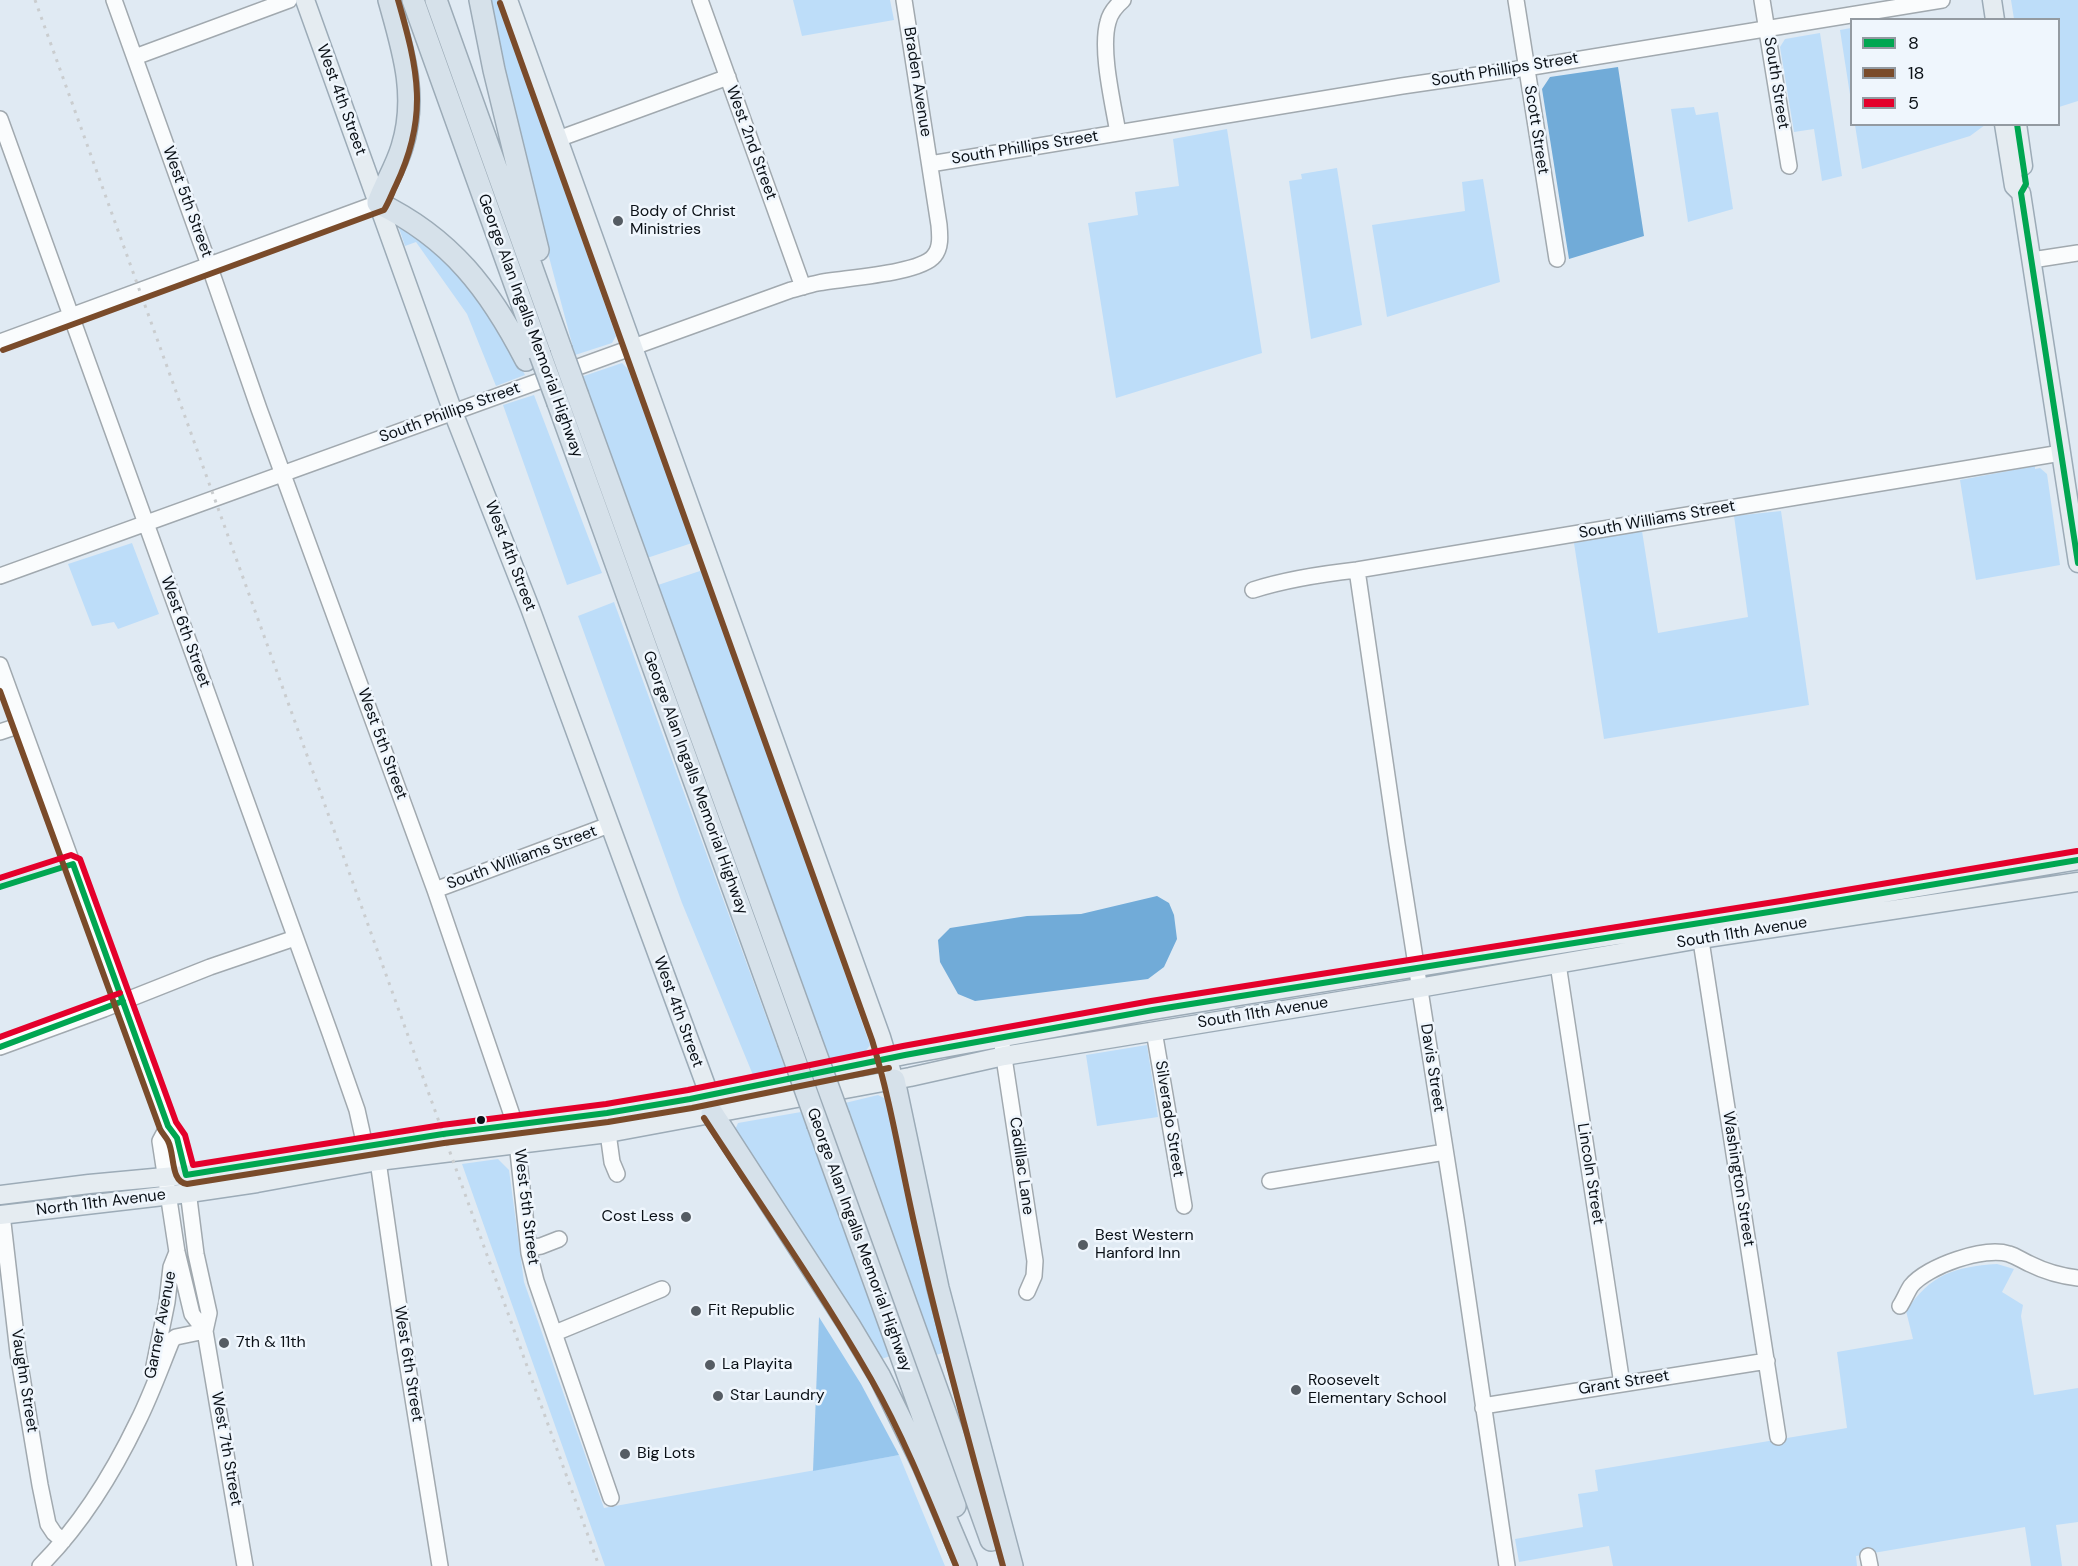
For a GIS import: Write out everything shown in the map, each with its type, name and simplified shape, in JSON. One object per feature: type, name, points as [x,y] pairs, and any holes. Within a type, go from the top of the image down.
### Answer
[{"type":"highway","points":[[389,0],[407,70],[410,110],[400,155],[378,203],[418,225],[460,262],[492,299],[533,357]]},
{"type":"highway","name":"George Alan Ingalls Memorial Highway","points":[[413,0],[533,357],[561,402],[627,531],[1000,1566]]},
{"type":"highway","name":"George Alan Ingalls Memorial Highway","points":[[436,0],[560,346],[561,402],[607,541],[977,1566]]},
{"type":"highway","points":[[480,0],[494,70],[560,346]]},
{"type":"highway","points":[[894,1080],[938,1288],[1012,1566]]},
{"type":"highway","points":[[711,1104],[880,1377],[924,1467],[966,1566]]},
{"type":"main road","name":"West 4th Street","points":[[305,0],[453,412],[530,608],[711,1104]]},
{"type":"main road","points":[[508,0],[881,1037],[894,1080]]},
{"type":"main road","points":[[1992,0],[1995,18]]},
{"type":"main road","points":[[2004,126],[2014,186],[2021,193],[2078,561]]},
{"type":"main road","points":[[2017,126],[2026,184],[2021,193]]},
{"type":"main road","name":"South 11th Avenue","points":[[450,1152],[608,1133],[887,1059],[1154,1031],[1419,988],[1558,964],[1788,909],[2078,860]]},
{"type":"main road","name":"South 11th Avenue","points":[[436,1135],[690,1100],[711,1104],[894,1080],[1003,1047],[1153,1010],[1416,967],[2078,882]]},
{"type":"main road","points":[[378,1161],[381,1155],[390,1149],[427,1144],[436,1135]]},
{"type":"main road","name":"North 11th Avenue","points":[[1,1214],[169,1194],[187,1184],[365,1146],[436,1135]]},
{"type":"main road","points":[[278,1179],[294,1166],[359,1157],[365,1151],[365,1146]]},
{"type":"main road","name":"North 11th Avenue","points":[[1,1193],[167,1176],[187,1184],[278,1179],[378,1161],[450,1152]]},
{"type":"street","name":"West 5th Street","points":[[114,0],[259,409],[435,890],[515,1124],[529,1248],[536,1281],[591,1422],[611,1498]]},
{"type":"street","points":[[135,57],[289,0]]},
{"type":"street","name":"West 2nd Street","points":[[700,0],[803,286]]},
{"type":"street","name":"Braden Avenue","points":[[904,0],[930,164]]},
{"type":"street","points":[[1118,133],[1106,51],[1106,30],[1110,15],[1124,0]]},
{"type":"street","name":"Scott Street","points":[[1516,0],[1557,260]]},
{"type":"street","name":"South Street","points":[[1762,0],[1790,166]]},
{"type":"street","name":"South Phillips Street","points":[[0,576],[803,286],[912,268],[932,259],[940,240],[930,164],[1942,0]]},
{"type":"street","points":[[558,139],[728,77]]},
{"type":"street","name":"West 6th Street","points":[[0,119],[357,1110],[363,1128],[365,1146]]},
{"type":"street","points":[[0,342],[378,203]]},
{"type":"street","points":[[2032,260],[2078,253]]},
{"type":"street","name":"South Williams Street","points":[[1253,590],[1315,575],[1357,570],[2061,453]]},
{"type":"street","name":"Davis Street","points":[[1357,570],[1507,1566]]},
{"type":"street","name":"West 7th Street","points":[[0,665],[168,1126],[177,1138],[187,1184],[196,1254],[208,1313],[205,1331],[245,1566]]},
{"type":"street","points":[[0,732],[21,725]]},
{"type":"street","name":"South Williams Street","points":[[435,890],[609,825]]},
{"type":"street","name":"Washington Street","points":[[1699,930],[1778,1437]]},
{"type":"street","points":[[0,1047],[210,967],[295,938]]},
{"type":"street","name":"Lincoln Street","points":[[1558,964],[1622,1383]]},
{"type":"street","name":"Silverado Street","points":[[1154,1031],[1184,1206]]},
{"type":"street","name":"Cadillac Lane","points":[[1003,1047],[1035,1261],[1034,1276],[1027,1292]]},
{"type":"street","name":"West 7th Street","points":[[168,1126],[160,1141],[177,1252],[192,1314],[205,1331]]},
{"type":"street","points":[[608,1133],[612,1162],[617,1174]]},
{"type":"street","points":[[1270,1181],[1445,1152]]},
{"type":"street","name":"West 6th Street","points":[[378,1161],[440,1566]]},
{"type":"street","name":"Vaughn Street","points":[[1,1214],[18,1353],[40,1485],[48,1524],[63,1541]]},
{"type":"street","points":[[529,1248],[542,1246],[559,1239]]},
{"type":"street","name":"Garner Avenue","points":[[147,1398],[164,1316],[171,1267],[177,1252]]},
{"type":"street","points":[[1900,1306],[1912,1284],[1936,1267],[1990,1253],[2006,1253],[2047,1272],[2078,1278]]},
{"type":"street","points":[[555,1333],[662,1289]]},
{"type":"street","name":"Garner Avenue","points":[[40,1566],[63,1541],[114,1468],[139,1419],[172,1340],[176,1337],[205,1331]]},
{"type":"street","name":"Grant Street","points":[[1483,1408],[1489,1405],[1767,1361]]},
{"type":"shaded area","points":[[488,0],[497,0],[616,336],[612,343],[575,355],[519,144]]},
{"type":"shaded area","points":[[793,0],[890,0],[894,20],[802,36]]},
{"type":"shaded area","points":[[2011,0],[2078,0],[2078,101],[2060,107],[2060,18],[2014,18]]},
{"type":"shaded area","points":[[1850,28],[1850,95],[1840,30]]},
{"type":"shaded area","points":[[1820,33],[1842,176],[1822,181],[1814,129],[1794,132],[1780,47],[1785,39]]},
{"type":"shaded area","points":[[1618,67],[1644,236],[1569,259],[1542,89],[1550,77]]},
{"type":"shaded area","points":[[1694,107],[1696,115],[1718,112],[1733,209],[1688,222],[1671,109]]},
{"type":"shaded area","points":[[1855,126],[1984,126],[1970,136],[1862,169]]},
{"type":"shaded area","points":[[1227,129],[1262,353],[1116,398],[1088,223],[1138,215],[1135,192],[1179,186],[1173,139]]},
{"type":"shaded area","points":[[1337,168],[1362,325],[1311,339],[1289,181],[1302,179],[1301,174]]},
{"type":"shaded area","points":[[1483,179],[1500,282],[1387,317],[1372,225],[1465,211],[1462,182]]},
{"type":"shaded area","points":[[403,225],[440,254],[498,322],[525,375],[496,386],[467,314],[416,242],[405,246],[399,228]]},
{"type":"shaded area","points":[[622,363],[628,369],[692,543],[647,558],[581,377]]},
{"type":"shaded area","points":[[534,395],[602,573],[567,585],[503,405]]},
{"type":"shaded area","points":[[2035,466],[2035,469],[2040,468],[2047,474],[2060,565],[1976,580],[1960,480]]},
{"type":"shaded area","points":[[1781,511],[1809,705],[1604,739],[1574,543],[1642,531],[1658,633],[1748,617],[1734,516]]},
{"type":"shaded area","points":[[132,543],[159,614],[118,629],[114,622],[92,626],[68,564]]},
{"type":"shaded area","points":[[700,571],[705,575],[870,1045],[865,1052],[828,1059],[658,585]]},
{"type":"shaded area","points":[[614,602],[785,1068],[753,1075],[682,903],[578,616]]},
{"type":"shaded area","points":[[1157,896],[1169,903],[1174,915],[1177,939],[1164,967],[1148,979],[975,1001],[958,994],[940,962],[938,940],[950,928],[1027,916],[1081,914]]},
{"type":"shaded area","points":[[1147,1045],[1158,1117],[1097,1126],[1086,1055]]},
{"type":"shaded area","points":[[878,1095],[888,1100],[892,1109],[949,1351],[933,1356],[845,1103]]},
{"type":"shaded area","points":[[801,1112],[890,1356],[876,1361],[734,1132],[738,1123]]},
{"type":"shaded area","points":[[498,1159],[509,1170],[524,1282],[604,1508],[899,1455],[945,1566],[605,1566],[462,1164]]},
{"type":"shaded area","points":[[1997,1264],[2014,1269],[2002,1292],[2023,1305],[2021,1316],[2034,1395],[2078,1388],[2078,1522],[2056,1525],[2062,1566],[2031,1566],[2025,1527],[1856,1556],[1857,1566],[1613,1566],[1609,1546],[1519,1562],[1515,1539],[1583,1527],[1578,1494],[1598,1491],[1595,1470],[1847,1428],[1837,1352],[1913,1339],[1906,1311],[1925,1288],[1956,1270]]},
{"type":"shaded area","points":[[819,1317],[861,1384],[899,1455],[813,1471]]},
{"type":"railway","points":[[35,0],[599,1566]]},
{"type":"transit line","name":"18","points":[[3,350],[384,210],[406,160],[413,137],[416,115],[415,71],[398,0]]},
{"type":"transit line","name":"18","points":[[500,3],[872,1040],[938,1322],[1003,1566]]},
{"type":"transit line","name":"8","points":[[2017,126],[2026,184],[2021,193],[2078,563]]},
{"type":"transit line","name":"18","points":[[0,691],[160,1129],[170,1146],[175,1173],[182,1182],[187,1184],[444,1143],[608,1122],[692,1108],[889,1068]]},
{"type":"transit line","name":"5","points":[[0,878],[71,855],[80,859],[176,1122],[185,1135],[193,1165],[442,1125],[606,1104],[688,1090],[903,1046],[1151,1001],[1787,900],[2077,851]]},
{"type":"transit line","name":"8","points":[[0,887],[73,864],[168,1126],[177,1138],[186,1175],[443,1134],[607,1113],[1153,1010],[1788,909],[2078,860]]},
{"type":"transit line","name":"5","points":[[0,1037],[120,993]]},
{"type":"transit line","name":"8","points":[[0,1047],[123,1001]]},
{"type":"transit line","name":"18","points":[[704,1118],[811,1280],[871,1379],[906,1448],[956,1566]]},
{"type":"place","name":"Body of Christ Ministries","points":[[618,221]]},
{"type":"place","name":"Cost Less","points":[[686,1217]]},
{"type":"place","name":"Best Western Hanford Inn","points":[[1083,1245]]},
{"type":"place","name":"Fit Republic","points":[[696,1311]]},
{"type":"place","name":"7th & 11th","points":[[224,1343]]},
{"type":"place","name":"La Playita","points":[[710,1365]]},
{"type":"place","name":"Roosevelt Elementary School","points":[[1296,1390]]},
{"type":"place","name":"Star Laundry","points":[[718,1396]]},
{"type":"place","name":"Big Lots","points":[[625,1454]]}]
